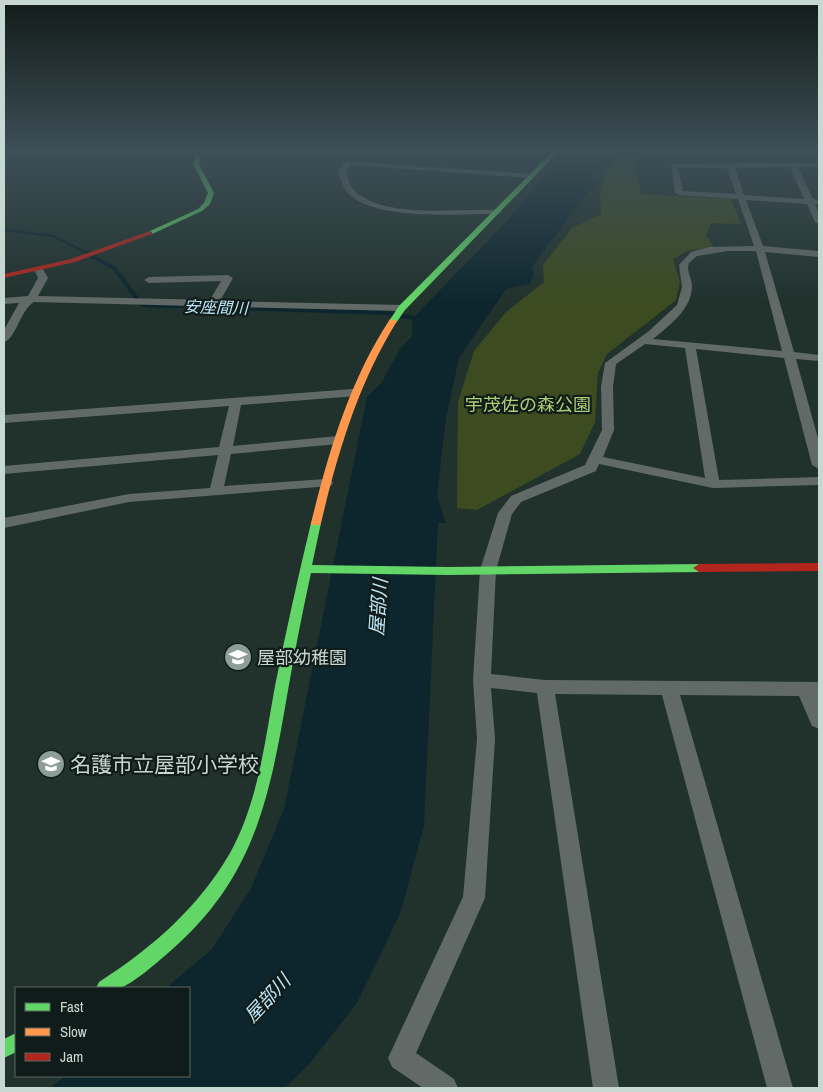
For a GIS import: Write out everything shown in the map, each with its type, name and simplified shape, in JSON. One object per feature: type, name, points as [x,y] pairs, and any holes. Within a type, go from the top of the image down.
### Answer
[{"type":"street","points":[[4,276],[91,255],[160,229],[200,210],[208,201]]},
{"type":"street","points":[[368,201],[379,206],[419,213],[498,212]]},
{"type":"street","points":[[107,987],[138,968],[185,927],[211,899],[238,856],[262,791],[305,569],[326,483],[353,393],[381,336],[402,308],[508,201]]},
{"type":"street","points":[[743,201],[760,250],[787,356],[819,465]]},
{"type":"street","points":[[796,201],[815,202],[819,222]]},
{"type":"street","points":[[445,1088],[401,1058],[474,898],[486,739],[482,680],[488,570],[505,513],[516,499],[591,468],[608,430],[607,387],[611,363],[644,341],[685,301],[687,283],[683,270],[684,262],[690,257],[708,249],[819,254]]},
{"type":"street","points":[[4,340],[23,304],[32,299],[43,278],[39,269]]},
{"type":"street","points":[[149,280],[228,278],[214,302]]},
{"type":"street","points":[[4,301],[32,299],[214,302],[402,308]]},
{"type":"street","points":[[644,341],[819,358]]},
{"type":"street","points":[[690,346],[713,484]]},
{"type":"street","points":[[4,419],[353,393]]},
{"type":"street","points":[[216,491],[236,402]]},
{"type":"street","points":[[4,470],[338,440]]},
{"type":"street","points":[[595,459],[713,484],[819,481]]},
{"type":"street","points":[[4,523],[129,498],[326,483]]},
{"type":"street","points":[[305,569],[448,571],[819,567]]},
{"type":"street","points":[[482,680],[545,687],[812,688],[819,721]]},
{"type":"street","points":[[545,687],[606,1088]]},
{"type":"street","points":[[669,687],[780,1088]]},
{"type":"street","points":[[4,1049],[15,1043]]},
{"type":"green space","name":"宇茂佐の森公園","points":[[600,201],[732,201],[741,224],[711,223],[706,235],[714,247],[687,251],[673,259],[680,282],[676,300],[607,354],[598,373],[595,422],[580,454],[477,510],[457,508],[458,402],[474,351],[506,312],[544,282],[543,265],[572,228],[601,214]]},
{"type":"water","name":"屋部川","points":[[524,201],[581,201],[531,268],[534,273],[530,284],[506,289],[459,358],[446,418],[437,496],[446,523],[438,523],[424,826],[400,914],[357,1003],[310,1063],[285,1088],[50,1088],[64,1077],[190,1077],[190,987],[167,987],[212,949],[251,888],[284,809],[367,397],[382,382],[400,349],[412,336],[412,319],[508,220]]},
{"type":"waterway","name":"安座間川","points":[[4,230],[53,236],[89,254]]},
{"type":"waterway","name":"安座間川","points":[[86,253],[114,268],[142,305],[387,313],[419,319]]},
{"type":"traffic: fast","points":[[150,233],[200,210],[208,201]]},
{"type":"traffic: fast","points":[[393,321],[402,308],[507,201]]},
{"type":"traffic: fast","points":[[106,987],[155,953],[199,911],[224,878],[237,857],[247,835],[262,788],[293,628],[316,523]]},
{"type":"traffic: fast","points":[[305,569],[448,571],[699,568]]},
{"type":"traffic: fast","points":[[4,1049],[15,1043]]},
{"type":"traffic: slow","points":[[316,523],[329,470],[345,418],[366,368],[378,344],[393,321]]},
{"type":"traffic: jam","points":[[4,276],[73,261],[150,233]]},
{"type":"traffic: jam","points":[[699,568],[819,567]]},
{"type":"place","name":"屋部幼稚園","points":[[238,657]]},
{"type":"place","name":"名護市立屋部小学校","points":[[51,764]]}]
